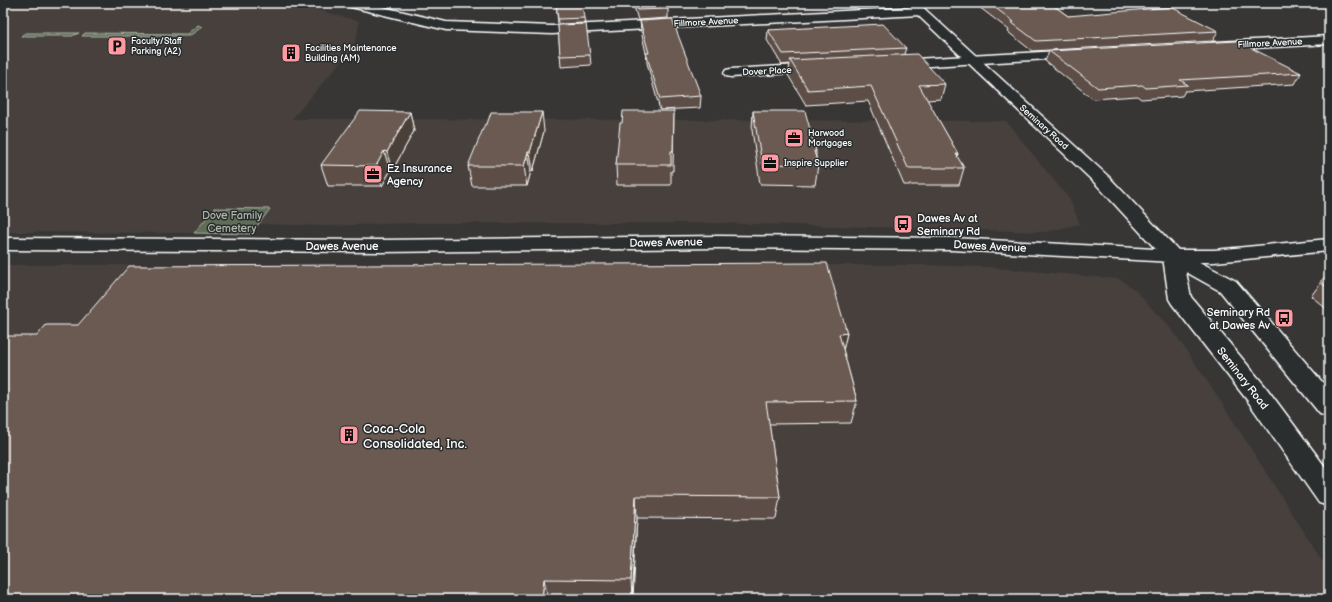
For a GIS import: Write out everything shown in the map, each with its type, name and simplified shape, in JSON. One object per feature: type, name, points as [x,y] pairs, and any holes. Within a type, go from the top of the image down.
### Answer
[{"type":"street","name":"Fillmore Avenue","points":[[351,3],[446,26],[552,30],[916,7]]},
{"type":"street","name":"Seminary Road","points":[[916,7],[1103,181],[1174,256],[1228,286],[1329,407]]},
{"type":"street","name":"Fillmore Avenue","points":[[1202,47],[1329,40]]},
{"type":"street","points":[[886,64],[1090,54]]},
{"type":"street","name":"Dover Place","points":[[731,73],[832,68]]},
{"type":"street","name":"Dawes Avenue","points":[[3,244],[388,246],[718,242],[952,244],[1174,256],[1214,256],[1329,245]]},
{"type":"street","name":"Seminary Road","points":[[1174,256],[1180,299],[1256,393],[1329,494]]},
{"type":"shaded area","points":[[3,3],[292,3],[359,21],[357,37],[350,51],[292,119],[1006,121],[1070,200],[1080,224],[1046,232],[719,223],[411,223],[326,226],[259,224],[269,209],[215,208],[194,233],[3,232]]},
{"type":"shaded area","points":[[3,265],[925,265],[987,267],[1120,279],[1135,290],[1173,331],[1214,391],[1329,571],[1329,599],[3,599]]},
{"type":"green space","points":[[198,25],[202,27],[189,36],[82,36],[85,33],[187,34]]},
{"type":"green space","points":[[25,33],[79,33],[72,36],[21,36]]},
{"type":"green space","name":"Dove Family Cemetery","points":[[215,208],[270,209],[251,234],[194,233]]},
{"type":"building","points":[[556,3],[582,3],[584,18],[558,19]]},
{"type":"building","points":[[636,3],[666,3],[668,9],[638,10]]},
{"type":"building","points":[[989,3],[1050,3],[1068,16],[1171,7],[1218,31],[1036,41]]},
{"type":"building","points":[[672,19],[701,96],[660,99],[646,53],[649,53],[640,21]]},
{"type":"building","points":[[586,24],[590,55],[560,56],[558,25]]},
{"type":"building","points":[[883,24],[906,48],[783,54],[768,30]]},
{"type":"building","points":[[1237,41],[1301,73],[1180,80],[1188,85],[1146,88],[1142,85],[1098,88],[1049,51]]},
{"type":"building","points":[[917,54],[945,84],[919,85],[958,154],[956,154],[964,168],[908,168],[871,86],[808,90],[790,60]]},
{"type":"building","points":[[360,111],[410,112],[387,152],[384,151],[376,166],[321,165]]},
{"type":"building","points":[[623,111],[674,111],[673,151],[671,151],[671,165],[616,165],[620,123],[622,123]]},
{"type":"building","points":[[753,111],[805,111],[816,151],[814,151],[818,165],[762,164]]},
{"type":"building","points":[[491,112],[542,112],[530,152],[528,152],[524,166],[468,166]]},
{"type":"building","name":"Coca-Cola Consolidated, Inc.","points":[[827,263],[847,333],[839,334],[857,401],[766,402],[780,497],[636,496],[631,580],[544,579],[542,599],[3,599],[3,336],[37,336],[46,325],[78,325],[129,266]]},
{"type":"building","points":[[1329,272],[1329,289],[1320,282]]},
{"type":"place","name":"Faculty/Staff Parking (A2)","points":[[117,46]]},
{"type":"place","name":"Facilities Maintenance Building (AM)","points":[[291,53]]},
{"type":"place","name":"Harwood Mortgages","points":[[794,138]]},
{"type":"place","name":"Inspire Supplier","points":[[770,163]]},
{"type":"place","name":"Ez Insurance Agency","points":[[373,174]]},
{"type":"place","name":"Dawes Av at Seminary Rd","points":[[903,224]]},
{"type":"place","name":"Seminary Rd at Dawes Av","points":[[1284,318]]},
{"type":"place","name":"Coca-Cola Consolidated, Inc.","points":[[349,435]]}]
